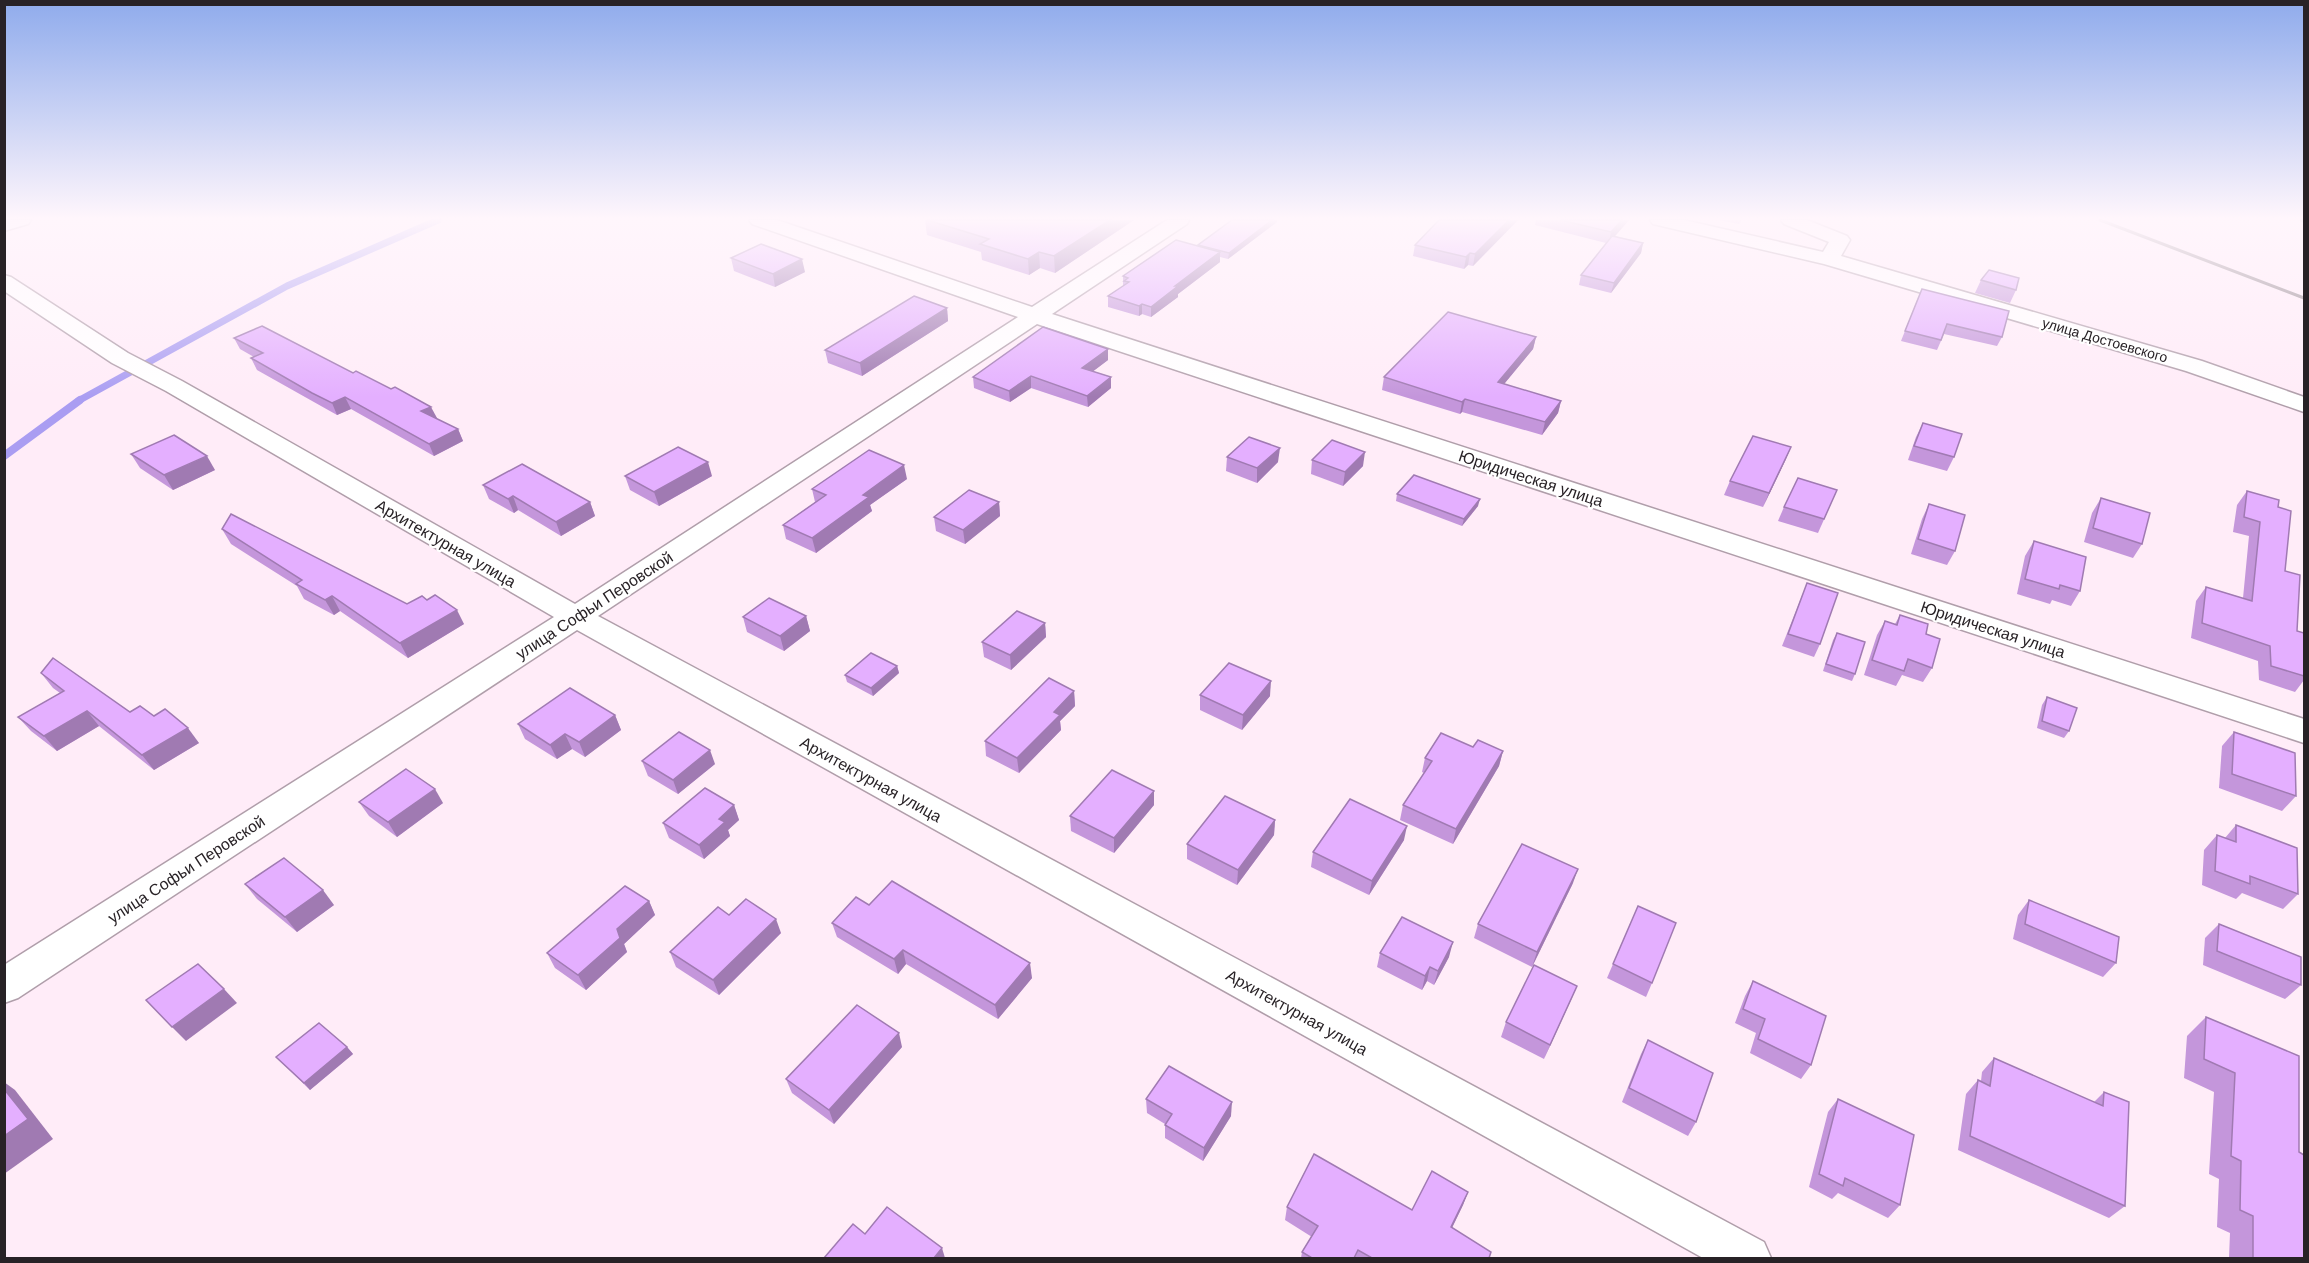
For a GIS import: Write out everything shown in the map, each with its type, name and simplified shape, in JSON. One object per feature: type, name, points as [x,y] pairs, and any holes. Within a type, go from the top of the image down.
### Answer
[{"type":"street","name":"Юридическая улица","points":[[929,279],[2304,731]]},
{"type":"street","name":"улица Софьи Перовской","points":[[4,986],[576,617],[1089,279]]},
{"type":"street","name":"улица Достоевского","points":[[1897,279],[2194,366],[2304,405]]},
{"type":"street","name":"Архитектурная улица","points":[[4,281],[120,358],[174,386],[576,617],[1748,1258]]},
{"type":"building","points":[[1127,279],[1184,279],[1151,307],[1142,304],[1139,306],[1108,296],[1129,282],[1124,281]]},
{"type":"building","points":[[1597,279],[1617,279],[1614,283]]},
{"type":"building","points":[[1982,279],[2019,279],[2016,290]]},
{"type":"building","points":[[1922,289],[2009,311],[2002,337],[1947,324],[1941,340],[1905,331]]},
{"type":"building","points":[[914,296],[947,308],[860,363],[825,350]]},
{"type":"building","points":[[1448,312],[1536,337],[1498,382],[1561,401],[1545,422],[1465,399],[1462,402],[1384,377]]},
{"type":"building","points":[[262,326],[353,373],[356,371],[391,389],[395,387],[431,407],[421,411],[458,429],[429,444],[345,397],[332,403],[312,393],[251,358],[263,353],[234,338]]},
{"type":"building","points":[[1043,327],[1108,349],[1082,368],[1111,377],[1087,396],[1031,376],[1009,391],[973,377]]},
{"type":"building","points":[[1923,423],[1962,434],[1954,457],[1914,446]]},
{"type":"building","points":[[174,435],[207,456],[164,475],[131,454]]},
{"type":"building","points":[[1753,436],[1791,447],[1769,493],[1730,481]]},
{"type":"building","points":[[1249,437],[1280,448],[1257,468],[1227,457]]},
{"type":"building","points":[[1332,440],[1365,452],[1345,472],[1312,460]]},
{"type":"building","points":[[678,447],[708,462],[654,492],[625,476]]},
{"type":"building","points":[[869,450],[904,465],[863,495],[869,497],[812,538],[783,525],[826,495],[812,489]]},
{"type":"building","points":[[522,464],[590,502],[556,522],[513,496],[508,499],[483,485]]},
{"type":"building","points":[[1414,475],[1480,499],[1464,519],[1397,494]]},
{"type":"building","points":[[1798,478],[1837,490],[1824,519],[1784,507]]},
{"type":"building","points":[[969,490],[999,502],[963,530],[934,517]]},
{"type":"building","points":[[2247,491],[2279,500],[2278,507],[2291,511],[2285,571],[2300,575],[2297,631],[2304,633],[2304,676],[2271,666],[2270,646],[2202,623],[2206,587],[2252,601],[2260,522],[2244,517]]},
{"type":"building","points":[[2101,498],[2150,513],[2142,544],[2093,528]]},
{"type":"building","points":[[1929,504],[1965,515],[1955,551],[1918,539]]},
{"type":"building","points":[[231,514],[407,604],[422,596],[427,600],[435,595],[457,610],[400,643],[332,596],[325,600],[296,584],[302,580],[222,529]]},
{"type":"building","points":[[2034,541],[2086,557],[2080,591],[2060,585],[2059,589],[2025,579]]},
{"type":"building","points":[[1807,583],[1838,593],[1820,644],[1788,634]]},
{"type":"building","points":[[769,598],[806,616],[780,636],[743,617]]},
{"type":"building","points":[[1017,611],[1045,623],[1010,655],[982,642]]},
{"type":"building","points":[[1900,615],[1928,624],[1926,634],[1940,639],[1932,668],[1908,659],[1904,671],[1872,660],[1885,621],[1897,625]]},
{"type":"building","points":[[1837,633],[1865,642],[1855,674],[1826,664]]},
{"type":"building","points":[[871,653],[897,666],[871,688],[845,675]]},
{"type":"building","points":[[53,658],[130,712],[140,706],[154,716],[165,709],[188,728],[142,755],[87,711],[44,736],[18,717],[64,691],[41,673]]},
{"type":"building","points":[[1229,663],[1271,681],[1243,715],[1200,695]]},
{"type":"building","points":[[1049,678],[1074,691],[1054,712],[1060,715],[1017,758],[985,741]]},
{"type":"building","points":[[570,688],[615,715],[579,742],[565,734],[550,745],[518,724]]},
{"type":"building","points":[[2047,697],[2077,708],[2069,731],[2042,721]]},
{"type":"building","points":[[679,732],[710,750],[673,780],[642,761]]},
{"type":"building","points":[[2234,732],[2295,753],[2296,796],[2232,774]]},
{"type":"building","points":[[1441,733],[1473,747],[1478,740],[1503,751],[1456,829],[1403,805],[1432,761],[1425,758]]},
{"type":"building","points":[[406,769],[435,789],[388,822],[359,802]]},
{"type":"building","points":[[1112,770],[1154,791],[1114,838],[1070,816]]},
{"type":"building","points":[[705,788],[734,805],[719,819],[725,822],[699,845],[663,823]]},
{"type":"building","points":[[1225,796],[1275,820],[1238,870],[1187,844]]},
{"type":"building","points":[[1350,799],[1407,826],[1372,881],[1313,852]]},
{"type":"building","points":[[2236,825],[2297,848],[2298,894],[2250,876],[2250,884],[2215,871],[2217,835],[2236,842]]},
{"type":"building","points":[[1522,844],[1578,869],[1537,952],[1478,924]]},
{"type":"building","points":[[284,858],[323,890],[285,917],[245,884]]},
{"type":"building","points":[[892,881],[1030,963],[995,1005],[903,950],[894,959],[832,923],[856,897],[869,905]]},
{"type":"building","points":[[625,886],[649,901],[617,929],[620,938],[578,975],[547,953]]},
{"type":"building","points":[[746,899],[776,919],[713,980],[670,952],[718,907],[729,915]]},
{"type":"building","points":[[2029,900],[2119,937],[2116,963],[2025,924]]},
{"type":"building","points":[[1638,906],[1676,923],[1652,983],[1613,964]]},
{"type":"building","points":[[1402,917],[1453,942],[1438,971],[1430,967],[1425,976],[1380,953]]},
{"type":"building","points":[[2219,924],[2301,957],[2301,985],[2217,951]]},
{"type":"building","points":[[198,964],[224,989],[172,1027],[146,1000]]},
{"type":"building","points":[[1534,965],[1577,986],[1550,1045],[1506,1022]]},
{"type":"building","points":[[1753,981],[1826,1016],[1811,1065],[1758,1039],[1765,1019],[1743,1009]]},
{"type":"building","points":[[857,1005],[899,1033],[829,1110],[786,1079]]},
{"type":"building","points":[[2206,1017],[2299,1056],[2299,1152],[2304,1155],[2304,1258],[2253,1258],[2253,1216],[2240,1210],[2241,1161],[2231,1156],[2235,1073],[2204,1059]]},
{"type":"building","points":[[319,1023],[347,1047],[304,1083],[276,1057]]},
{"type":"building","points":[[1648,1040],[1713,1073],[1696,1122],[1629,1088]]},
{"type":"building","points":[[1994,1058],[2103,1106],[2104,1092],[2129,1102],[2125,1206],[1970,1136],[1978,1080],[1990,1086]]},
{"type":"building","points":[[1169,1066],[1232,1102],[1204,1148],[1165,1125],[1172,1114],[1146,1099]]},
{"type":"building","points":[[4,1089],[28,1119],[4,1136]]},
{"type":"building","points":[[1838,1099],[1914,1135],[1900,1205],[1845,1178],[1843,1186],[1819,1174]]},
{"type":"building","points":[[1314,1154],[1412,1210],[1432,1171],[1468,1192],[1451,1227],[1491,1252],[1489,1258],[1372,1258],[1358,1250],[1354,1258],[1312,1258],[1302,1252],[1318,1226],[1287,1207]]},
{"type":"building","points":[[887,1207],[942,1248],[934,1258],[824,1258],[853,1224],[865,1234]]},
{"type":"waterway","points":[[78,401],[303,279]]},
{"type":"waterway","points":[[4,456],[80,400]]},
{"type":"railway","points":[[2254,279],[2304,298]]}]
